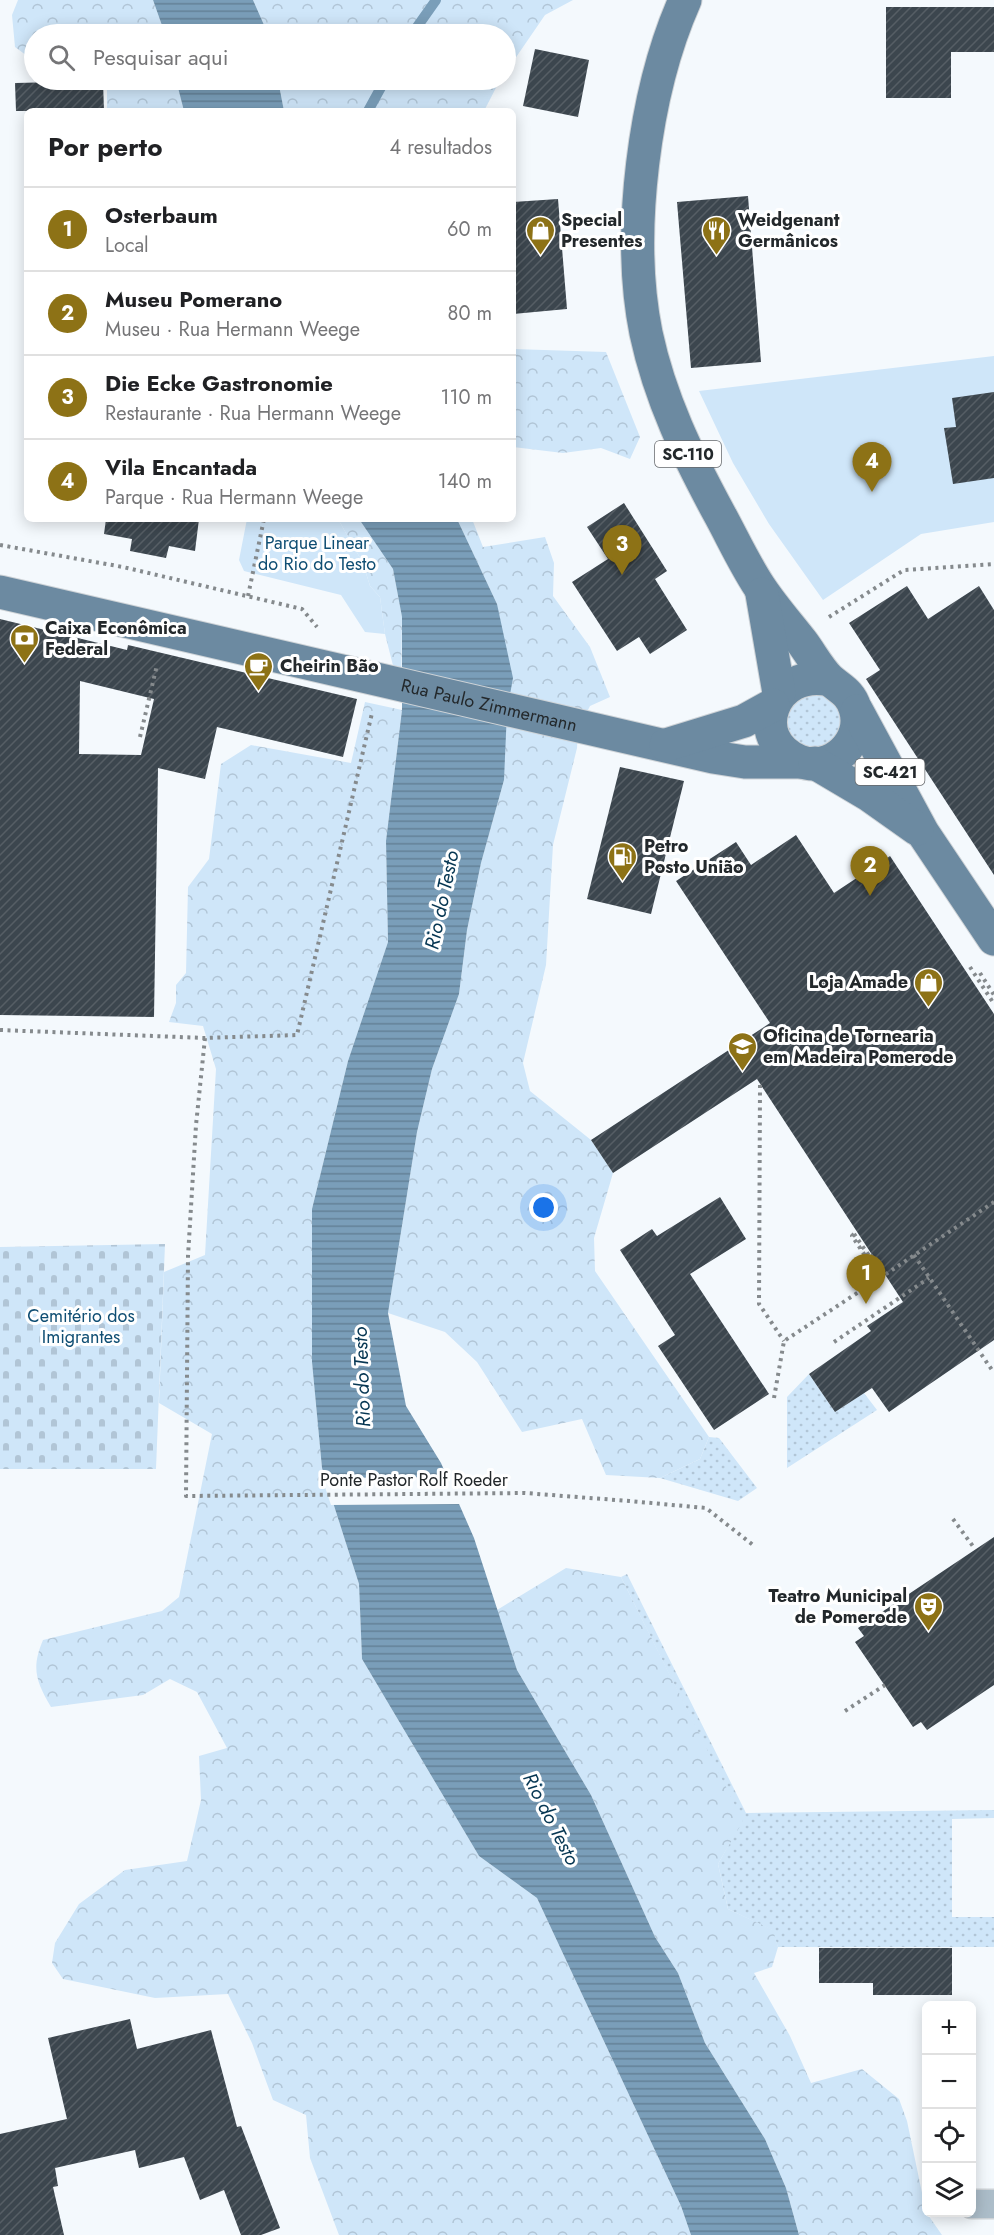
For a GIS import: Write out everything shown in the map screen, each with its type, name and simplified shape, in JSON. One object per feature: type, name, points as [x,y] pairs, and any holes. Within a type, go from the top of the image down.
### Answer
[{"type":"main road","name":"SC-110","points":[[685,0],[664,60],[649,122],[640,190],[639,251],[642,308],[655,369],[673,424],[761,589],[830,680]]},
{"type":"main road","name":"SC-110","points":[[761,589],[776,699]]},
{"type":"main road","name":"Rua Paulo Zimmermann","points":[[0,592],[664,746],[745,762],[808,763]]},
{"type":"main road","points":[[664,746],[744,721],[776,699],[790,684],[816,677],[830,680],[852,698],[856,711],[854,736],[848,747],[828,762],[808,763],[788,755],[775,739],[770,719],[776,699]]},
{"type":"main road","name":"SC-421","points":[[856,711],[923,833],[977,953]]},
{"type":"main road","name":"SC-421","points":[[808,763],[869,795],[923,833]]},
{"type":"street","points":[[976,2204],[994,2204]]},
{"type":"path","points":[[248,596],[263,522]]},
{"type":"path","points":[[0,545],[123,567],[302,609],[324,636]]},
{"type":"path","points":[[798,637],[904,570],[994,564]]},
{"type":"path","points":[[140,737],[165,630]]},
{"type":"path","points":[[0,1030],[205,1038],[297,1035],[380,680]]},
{"type":"path","points":[[977,953],[994,995]]},
{"type":"path","points":[[977,953],[994,1004]]},
{"type":"path","name":"Ponte Pastor Rolf Roeder","points":[[205,1038],[196,1125],[188,1256],[186,1496],[525,1493],[706,1508],[753,1545]]},
{"type":"path","points":[[760,1085],[759,1304],[784,1341],[774,1398]]},
{"type":"path","points":[[784,1341],[994,1202]]},
{"type":"path","points":[[873,1255],[870,1257],[854,1234],[852,1236],[880,1278]]},
{"type":"path","points":[[914,1255],[994,1373]]},
{"type":"path","points":[[834,1342],[929,1278]]},
{"type":"path","points":[[953,1518],[975,1550]]},
{"type":"path","points":[[845,1711],[885,1685]]},
{"type":"green space","points":[[18,0],[153,0],[161,24],[24,24],[24,54],[15,47],[12,15]]},
{"type":"green space","points":[[253,0],[573,0],[545,15],[516,57],[516,24],[264,24]]},
{"type":"green space","points":[[107,90],[179,90],[183,108],[107,108]]},
{"type":"green space","points":[[280,90],[495,90],[486,108],[283,108]]},
{"type":"green space","points":[[516,349],[606,352],[640,437],[630,459],[601,448],[563,453],[516,447]]},
{"type":"green space","points":[[994,356],[994,522],[921,534],[823,600],[769,524],[733,463],[699,391]]},
{"type":"green space","name":"Parque Linear do Rio do Testo","points":[[246,522],[340,522],[363,563],[370,586],[380,597],[385,634],[365,632],[341,595],[244,571],[239,560]]},
{"type":"green space","points":[[340,522],[361,522],[393,569],[402,617],[401,697],[385,634],[380,597],[370,586],[363,563]]},
{"type":"green space","points":[[458,522],[473,522],[483,547],[545,537],[554,563],[553,596],[590,647],[610,697],[590,706],[578,730],[577,748],[553,845],[546,965],[523,1063],[530,1091],[591,1140],[613,1173],[594,1238],[595,1271],[709,1437],[700,1459],[660,1478],[606,1475],[582,1419],[522,1432],[477,1362],[445,1332],[388,1313],[417,1132],[432,1069],[459,994],[467,930],[481,863],[504,780],[497,604]]},
{"type":"green space","points":[[814,693],[825,695],[834,701],[840,710],[842,721],[840,732],[834,741],[825,747],[814,749],[803,747],[794,741],[788,732],[786,721],[788,710],[794,701],[803,695]]},
{"type":"green space","points":[[365,702],[402,710],[386,841],[388,942],[348,1061],[312,1209],[312,1362],[322,1468],[359,1584],[362,1659],[479,1856],[537,1898],[681,2206],[691,2235],[339,2235],[310,2158],[306,2115],[273,2100],[252,2043],[228,1994],[155,1998],[63,1979],[52,1963],[55,1943],[79,1904],[125,1870],[187,1861],[201,1800],[199,1756],[227,1748],[197,1692],[170,1679],[143,1695],[51,1707],[39,1682],[36,1667],[43,1640],[162,1611],[179,1597],[212,1434],[159,1403],[164,1272],[205,1255],[216,1069],[203,1026],[169,1022],[176,1003],[176,985],[186,973],[188,887],[209,859],[221,764],[251,745],[351,763]]},
{"type":"green space","name":"Cemitério dos Imigrantes","points":[[165,1244],[156,1469],[0,1469],[0,1247]]},
{"type":"green space","points":[[809,1374],[835,1412],[864,1393],[877,1410],[787,1468],[787,1397]]},
{"type":"green space","points":[[709,1437],[719,1438],[757,1488],[738,1501],[660,1478],[700,1459]]},
{"type":"green space","points":[[566,1568],[621,1577],[743,1821],[718,1864],[728,1909],[773,1930],[778,1947],[772,1967],[754,1973],[790,2036],[811,2083],[862,2069],[899,2099],[907,2121],[922,2193],[922,2217],[929,2217],[942,2235],[799,2235],[786,2188],[765,2139],[705,2043],[678,1973],[655,1937],[591,1795],[517,1670],[497,1610]]},
{"type":"green space","points":[[627,1574],[746,1813],[994,1810],[994,1818],[952,1819],[952,1917],[994,1917],[994,1947],[778,1947],[772,1930],[728,1909],[718,1864],[742,1821],[621,1577]]},
{"type":"water","points":[[153,0],[253,0],[264,24],[161,24]]},
{"type":"water","points":[[179,90],[280,90],[283,108],[183,108]]},
{"type":"water","name":"Rio do Testo","points":[[361,522],[458,522],[497,604],[513,678],[507,711],[504,780],[481,863],[467,930],[459,994],[432,1069],[417,1132],[388,1313],[406,1406],[441,1463],[474,1538],[517,1670],[591,1795],[655,1937],[678,1973],[705,2043],[765,2139],[786,2188],[799,2235],[691,2235],[681,2206],[537,1898],[479,1856],[362,1659],[359,1584],[322,1468],[312,1362],[312,1209],[348,1061],[388,942],[386,841],[402,710],[402,617],[393,569]]},
{"type":"pier","points":[[450,1477],[463,1504],[331,1505],[322,1478]]},
{"type":"building","points":[[886,7],[994,7],[994,52],[951,52],[951,98],[886,98]]},
{"type":"building","points":[[535,49],[589,60],[578,117],[523,106]]},
{"type":"building","points":[[15,83],[24,83],[24,90],[103,90],[104,108],[24,108],[24,111],[16,111]]},
{"type":"building","name":"Weidgenant Germânicos","points":[[748,196],[761,362],[691,368],[677,202]]},
{"type":"building","points":[[558,199],[567,309],[516,314],[516,202]]},
{"type":"building","points":[[994,392],[994,478],[953,484],[944,428],[956,427],[952,398]]},
{"type":"building","points":[[624,503],[667,571],[655,579],[687,630],[650,654],[639,637],[617,651],[572,582],[608,559],[587,527]]},
{"type":"building","points":[[106,522],[199,522],[195,551],[169,546],[166,558],[130,551],[132,539],[104,534]]},
{"type":"building","points":[[907,586],[928,619],[979,586],[994,610],[994,875],[866,679],[880,670],[849,623]]},
{"type":"building","points":[[0,619],[127,650],[128,645],[357,699],[343,757],[217,727],[205,779],[158,768],[154,1017],[0,1015]],"holes":[[[80,681],[154,699],[141,755],[79,754]]]},
{"type":"building","points":[[620,767],[684,781],[651,914],[587,899]]},
{"type":"building","points":[[796,835],[834,893],[890,856],[994,1014],[994,1340],[889,1412],[872,1388],[835,1412],[809,1374],[871,1331],[867,1326],[903,1302],[757,1079],[613,1173],[591,1140],[770,1023],[676,881],[736,842],[751,865]]},
{"type":"building","points":[[720,1197],[746,1239],[690,1274],[769,1394],[714,1430],[658,1346],[675,1335],[620,1250],[652,1229],[657,1236]]},
{"type":"building","name":"Teatro Municipal de Pomerode","points":[[994,1537],[994,1685],[927,1730],[921,1722],[913,1727],[855,1642],[864,1636],[858,1628]]},
{"type":"building","points":[[819,1948],[952,1948],[952,1995],[873,1995],[873,1983],[819,1983]]},
{"type":"building","points":[[130,2019],[137,2049],[211,2030],[237,2127],[241,2126],[280,2228],[261,2235],[241,2235],[224,2190],[200,2200],[184,2157],[139,2168],[135,2150],[55,2168],[58,2186],[53,2187],[64,2235],[0,2235],[0,2134],[67,2119],[48,2038]]},
{"type":"waterway","points":[[419,24],[436,0]]},
{"type":"waterway","points":[[370,108],[380,90]]},
{"type":"place","name":"Special Presentes","points":[[540,256]]},
{"type":"place","name":"Weidgenant Germânicos","points":[[717,256]]},
{"type":"place","name":"Vila Encantada","points":[[872,492]]},
{"type":"place","name":"Die Ecke Gastronomie","points":[[622,575]]},
{"type":"place","name":"Caixa Econômica Federal","points":[[24,664]]},
{"type":"place","name":"Cheirin Bão","points":[[259,692]]},
{"type":"place","name":"Petro Posto União","points":[[623,882]]},
{"type":"place","name":"Museu Pomerano","points":[[870,896]]},
{"type":"place","name":"Loja Amade","points":[[929,1008]]},
{"type":"place","name":"Oficina de Tornearia em Madeira Pomerode","points":[[742,1072]]},
{"type":"place","name":"Osterbaum","points":[[866,1304]]},
{"type":"place","name":"Teatro Municipal de Pomerode","points":[[928,1632]]}]
